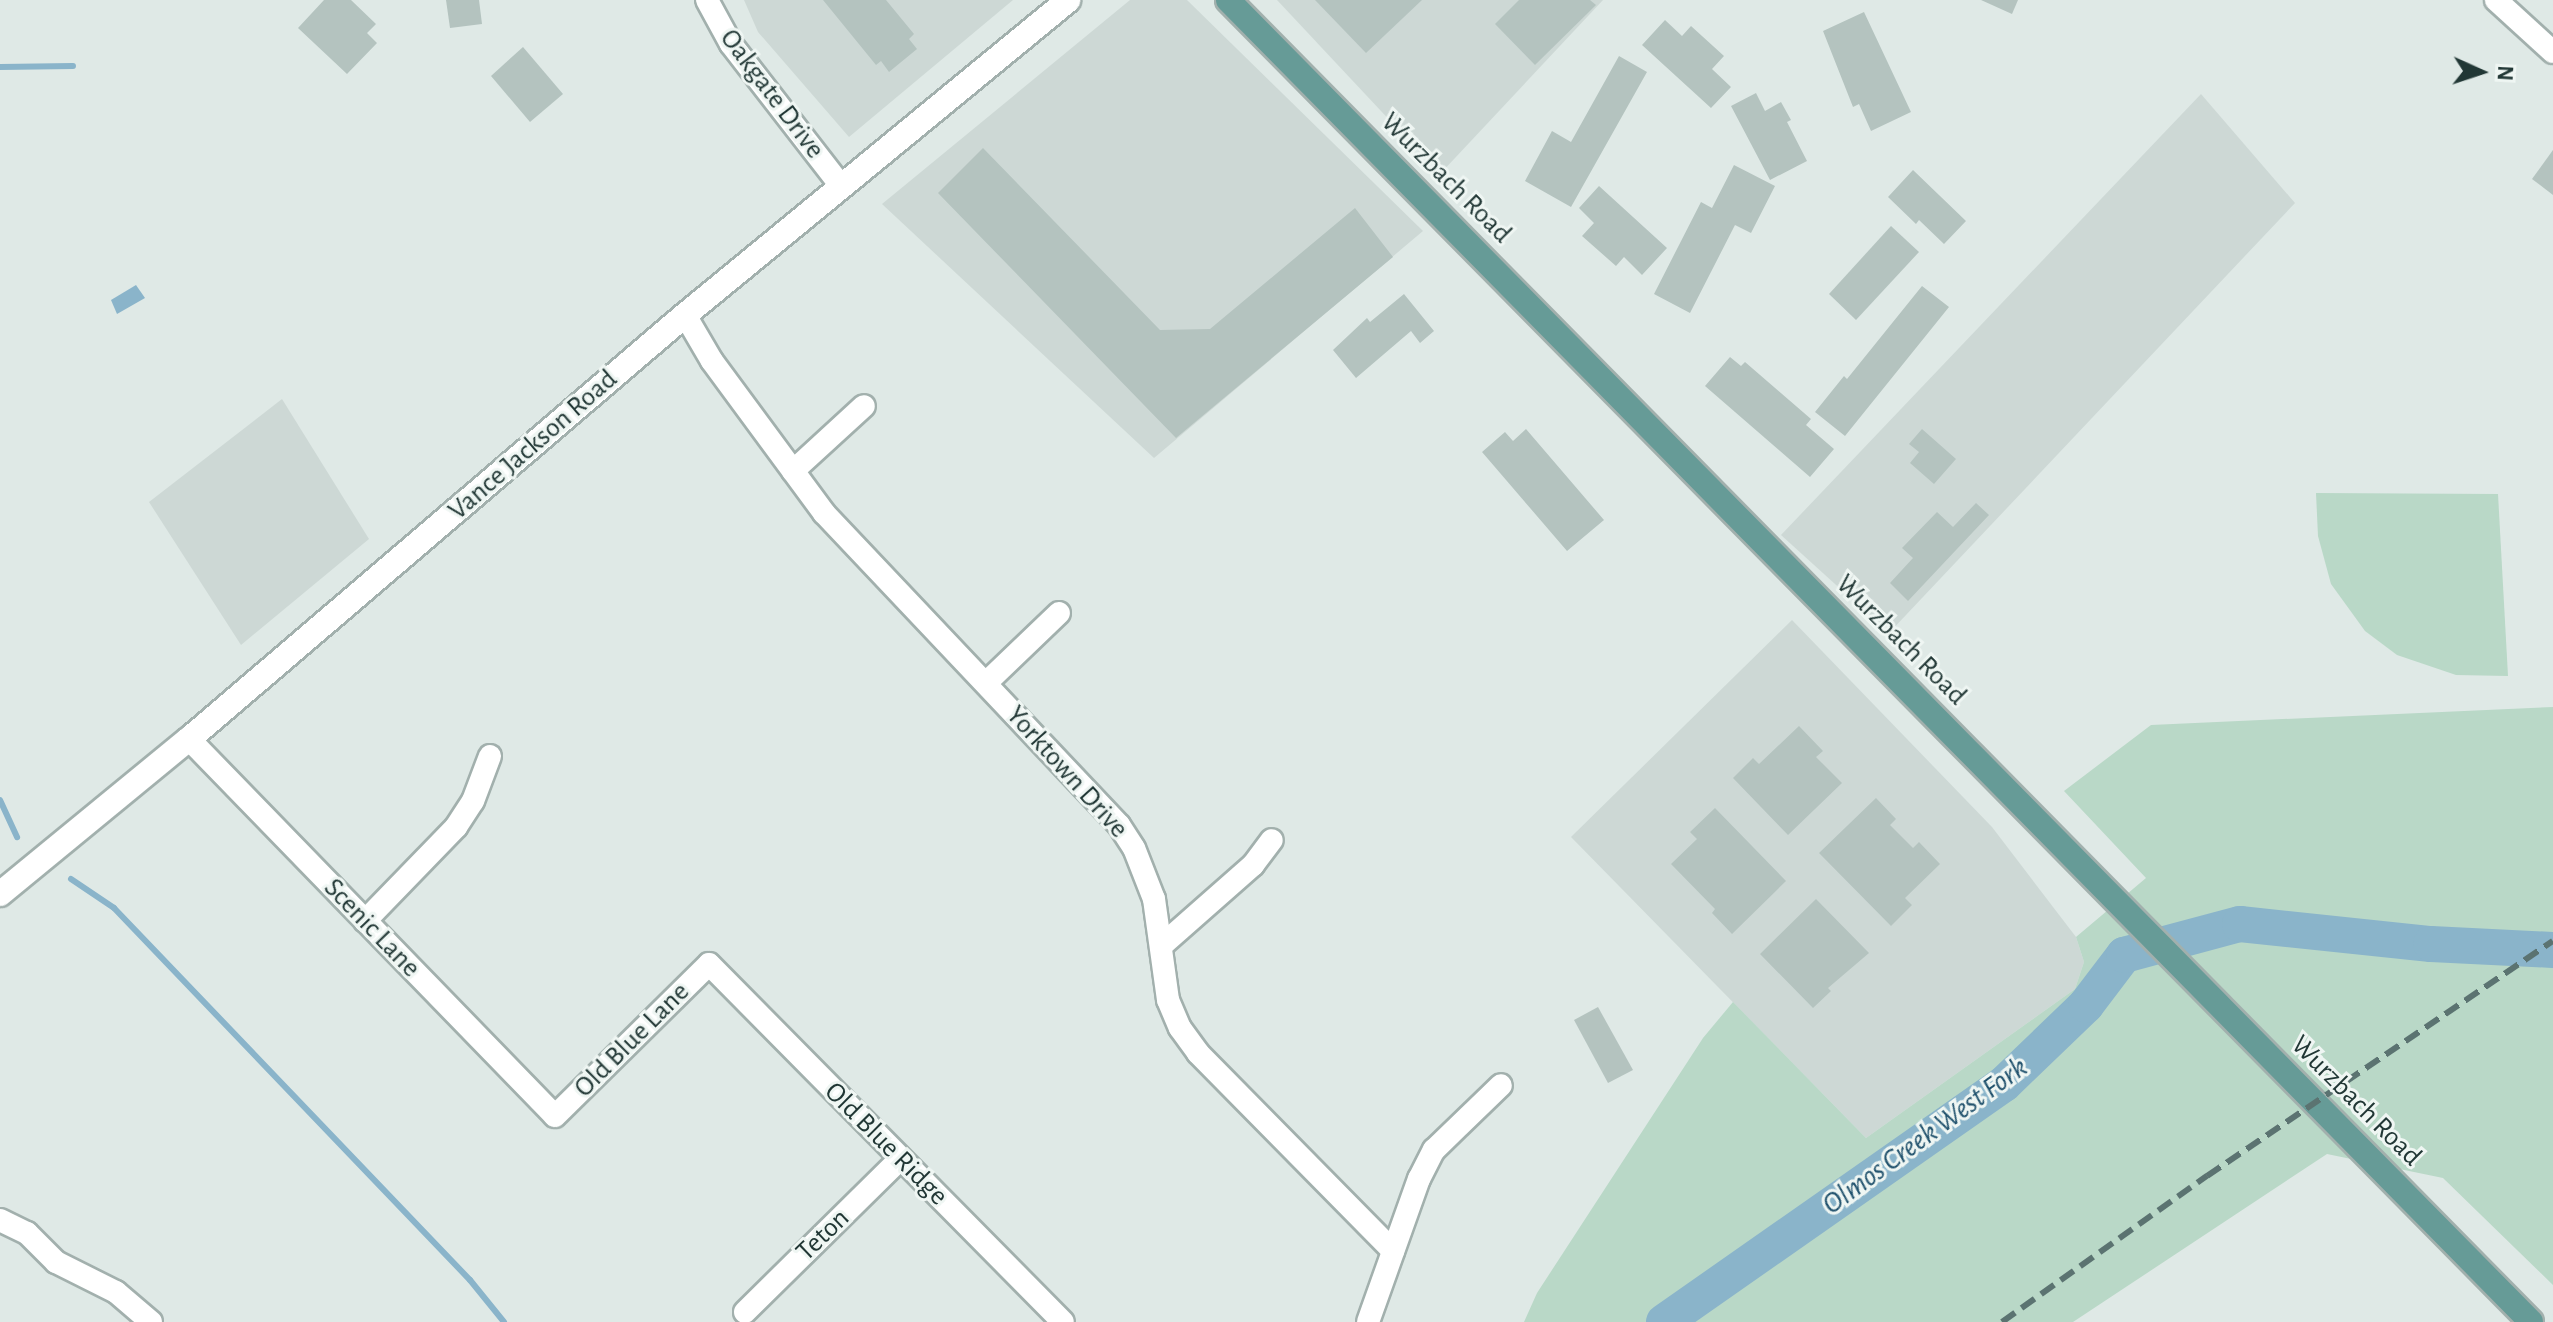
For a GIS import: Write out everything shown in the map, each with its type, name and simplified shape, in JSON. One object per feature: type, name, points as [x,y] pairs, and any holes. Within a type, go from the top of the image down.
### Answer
[{"type":"main road","name":"Vance Jackson Road","points":[[0,894],[189,739],[685,315],[1068,0]]},
{"type":"main road","name":"Wurzbach Road","points":[[1228,0],[2531,1322]]},
{"type":"street","name":"Oakgate Drive","points":[[707,0],[731,44],[841,186]]},
{"type":"street","points":[[2496,0],[2553,52]]},
{"type":"street","name":"Yorktown Drive","points":[[685,315],[712,361],[848,542],[1091,791],[1134,848],[1154,899],[1168,1000],[1180,1028],[1198,1053],[1393,1251]]},
{"type":"street","points":[[793,471],[864,406]]},
{"type":"street","points":[[986,683],[1059,613]]},
{"type":"street","name":"Scenic Lane","points":[[189,739],[555,1116]]},
{"type":"street","points":[[365,921],[456,827],[473,801],[490,756]]},
{"type":"street","points":[[1161,946],[1253,865],[1272,840]]},
{"type":"street","name":"Old Blue Lane","points":[[555,1116],[709,964]]},
{"type":"street","name":"Old Blue Ridge","points":[[709,964],[1063,1322]]},
{"type":"street","points":[[1368,1322],[1419,1179],[1434,1150],[1501,1085]]},
{"type":"street","name":"Teton","points":[[745,1312],[900,1159]]},
{"type":"street","points":[[0,1220],[27,1233],[56,1262],[116,1292],[151,1322]]},
{"type":"shaded area","points":[[744,0],[1013,0],[849,137],[758,32]]},
{"type":"shaded area","points":[[1130,0],[1187,0],[1423,231],[1154,458],[882,204]]},
{"type":"shaded area","points":[[1277,0],[1603,0],[1440,174]]},
{"type":"shaded area","points":[[2201,94],[2295,203],[1889,633],[1781,535]]},
{"type":"shaded area","points":[[282,399],[369,539],[241,645],[149,502]]},
{"type":"shaded area","points":[[1792,620],[1992,827],[2076,937],[2084,962],[2075,989],[1866,1138],[1571,837]]},
{"type":"green space","points":[[2316,493],[2498,494],[2508,676],[2456,675],[2397,655],[2365,631],[2331,584],[2318,536]]},
{"type":"green space","points":[[2553,707],[2553,1285],[2443,1178],[2327,1154],[2073,1322],[1524,1322],[1537,1293],[1703,1038],[1733,1002],[1866,1138],[2075,989],[2084,962],[2076,937],[2146,878],[2064,791],[2151,725]]},
{"type":"water","points":[[136,285],[145,298],[117,314],[111,300]]},
{"type":"building","points":[[324,0],[351,0],[376,24],[367,33],[377,43],[347,74],[298,28]]},
{"type":"building","points":[[446,0],[479,0],[482,24],[450,28]]},
{"type":"building","points":[[823,0],[886,0],[914,34],[909,39],[917,49],[889,72],[881,61],[876,65]]},
{"type":"building","points":[[1315,0],[1422,0],[1366,53]]},
{"type":"building","points":[[1519,0],[1590,0],[1596,5],[1535,65],[1495,24]]},
{"type":"building","points":[[1981,0],[2018,0],[2012,14]]},
{"type":"building","points":[[1864,12],[1911,112],[1871,131],[1859,104],[1853,107],[1823,31]]},
{"type":"building","points":[[1665,20],[1682,36],[1691,26],[1724,56],[1712,69],[1731,87],[1711,108],[1642,45]]},
{"type":"building","points":[[523,47],[563,94],[530,122],[491,76]]},
{"type":"building","points":[[1619,56],[1647,72],[1571,207],[1525,181],[1552,131],[1571,142]]},
{"type":"building","points":[[1756,93],[1765,111],[1781,102],[1791,120],[1787,122],[1807,161],[1770,180],[1731,106]]},
{"type":"building","points":[[983,148],[1160,330],[1210,329],[1355,208],[1393,257],[1176,438],[938,193]]},
{"type":"building","points":[[2553,150],[2553,195],[2532,179]]},
{"type":"building","points":[[1734,165],[1775,186],[1751,233],[1735,225],[1690,313],[1654,294],[1701,202],[1712,208]]},
{"type":"building","points":[[1913,170],[1966,221],[1944,244],[1919,220],[1916,224],[1888,197]]},
{"type":"building","points":[[1599,186],[1667,248],[1642,275],[1624,257],[1616,266],[1582,236],[1594,223],[1579,208]]},
{"type":"building","points":[[1891,226],[1919,252],[1856,320],[1829,294]]},
{"type":"building","points":[[1922,286],[1949,307],[1845,436],[1815,412],[1844,376],[1847,379]]},
{"type":"building","points":[[1404,294],[1434,331],[1420,343],[1411,331],[1356,378],[1333,350],[1367,318],[1370,322]]},
{"type":"building","points":[[1730,357],[1741,366],[1745,362],[1811,419],[1806,425],[1834,449],[1810,477],[1705,386]]},
{"type":"building","points":[[1526,429],[1604,520],[1567,551],[1482,452],[1505,432],[1513,441]]},
{"type":"building","points":[[1922,429],[1956,459],[1934,484],[1910,463],[1919,452],[1909,444]]},
{"type":"building","points":[[1976,503],[1989,515],[1908,601],[1890,583],[1913,558],[1902,548],[1937,512],[1953,527]]},
{"type":"building","points":[[1799,726],[1823,751],[1816,757],[1842,783],[1788,835],[1733,778],[1753,758],[1759,764]]},
{"type":"building","points":[[1876,798],[1896,819],[1890,825],[1913,848],[1919,842],[1940,864],[1905,898],[1912,905],[1891,926],[1819,853]]},
{"type":"building","points":[[1715,808],[1786,881],[1732,934],[1712,913],[1715,909],[1671,864],[1697,839],[1690,832]]},
{"type":"building","points":[[1816,899],[1869,953],[1828,988],[1831,991],[1813,1008],[1760,954]]},
{"type":"building","points":[[1598,1007],[1633,1070],[1608,1083],[1574,1020]]},
{"type":"waterway","points":[[0,67],[73,66]]},
{"type":"waterway","points":[[0,800],[17,837]]},
{"type":"waterway","points":[[71,879],[114,908],[470,1280],[504,1322]]},
{"type":"waterway","name":"Olmos Creek West Fork","points":[[1664,1322],[2004,1084],[2086,1005],[2124,955],[2240,924],[2431,944],[2553,950]]},
{"type":"railway","points":[[2002,1322],[2207,1176],[2553,941]]}]
